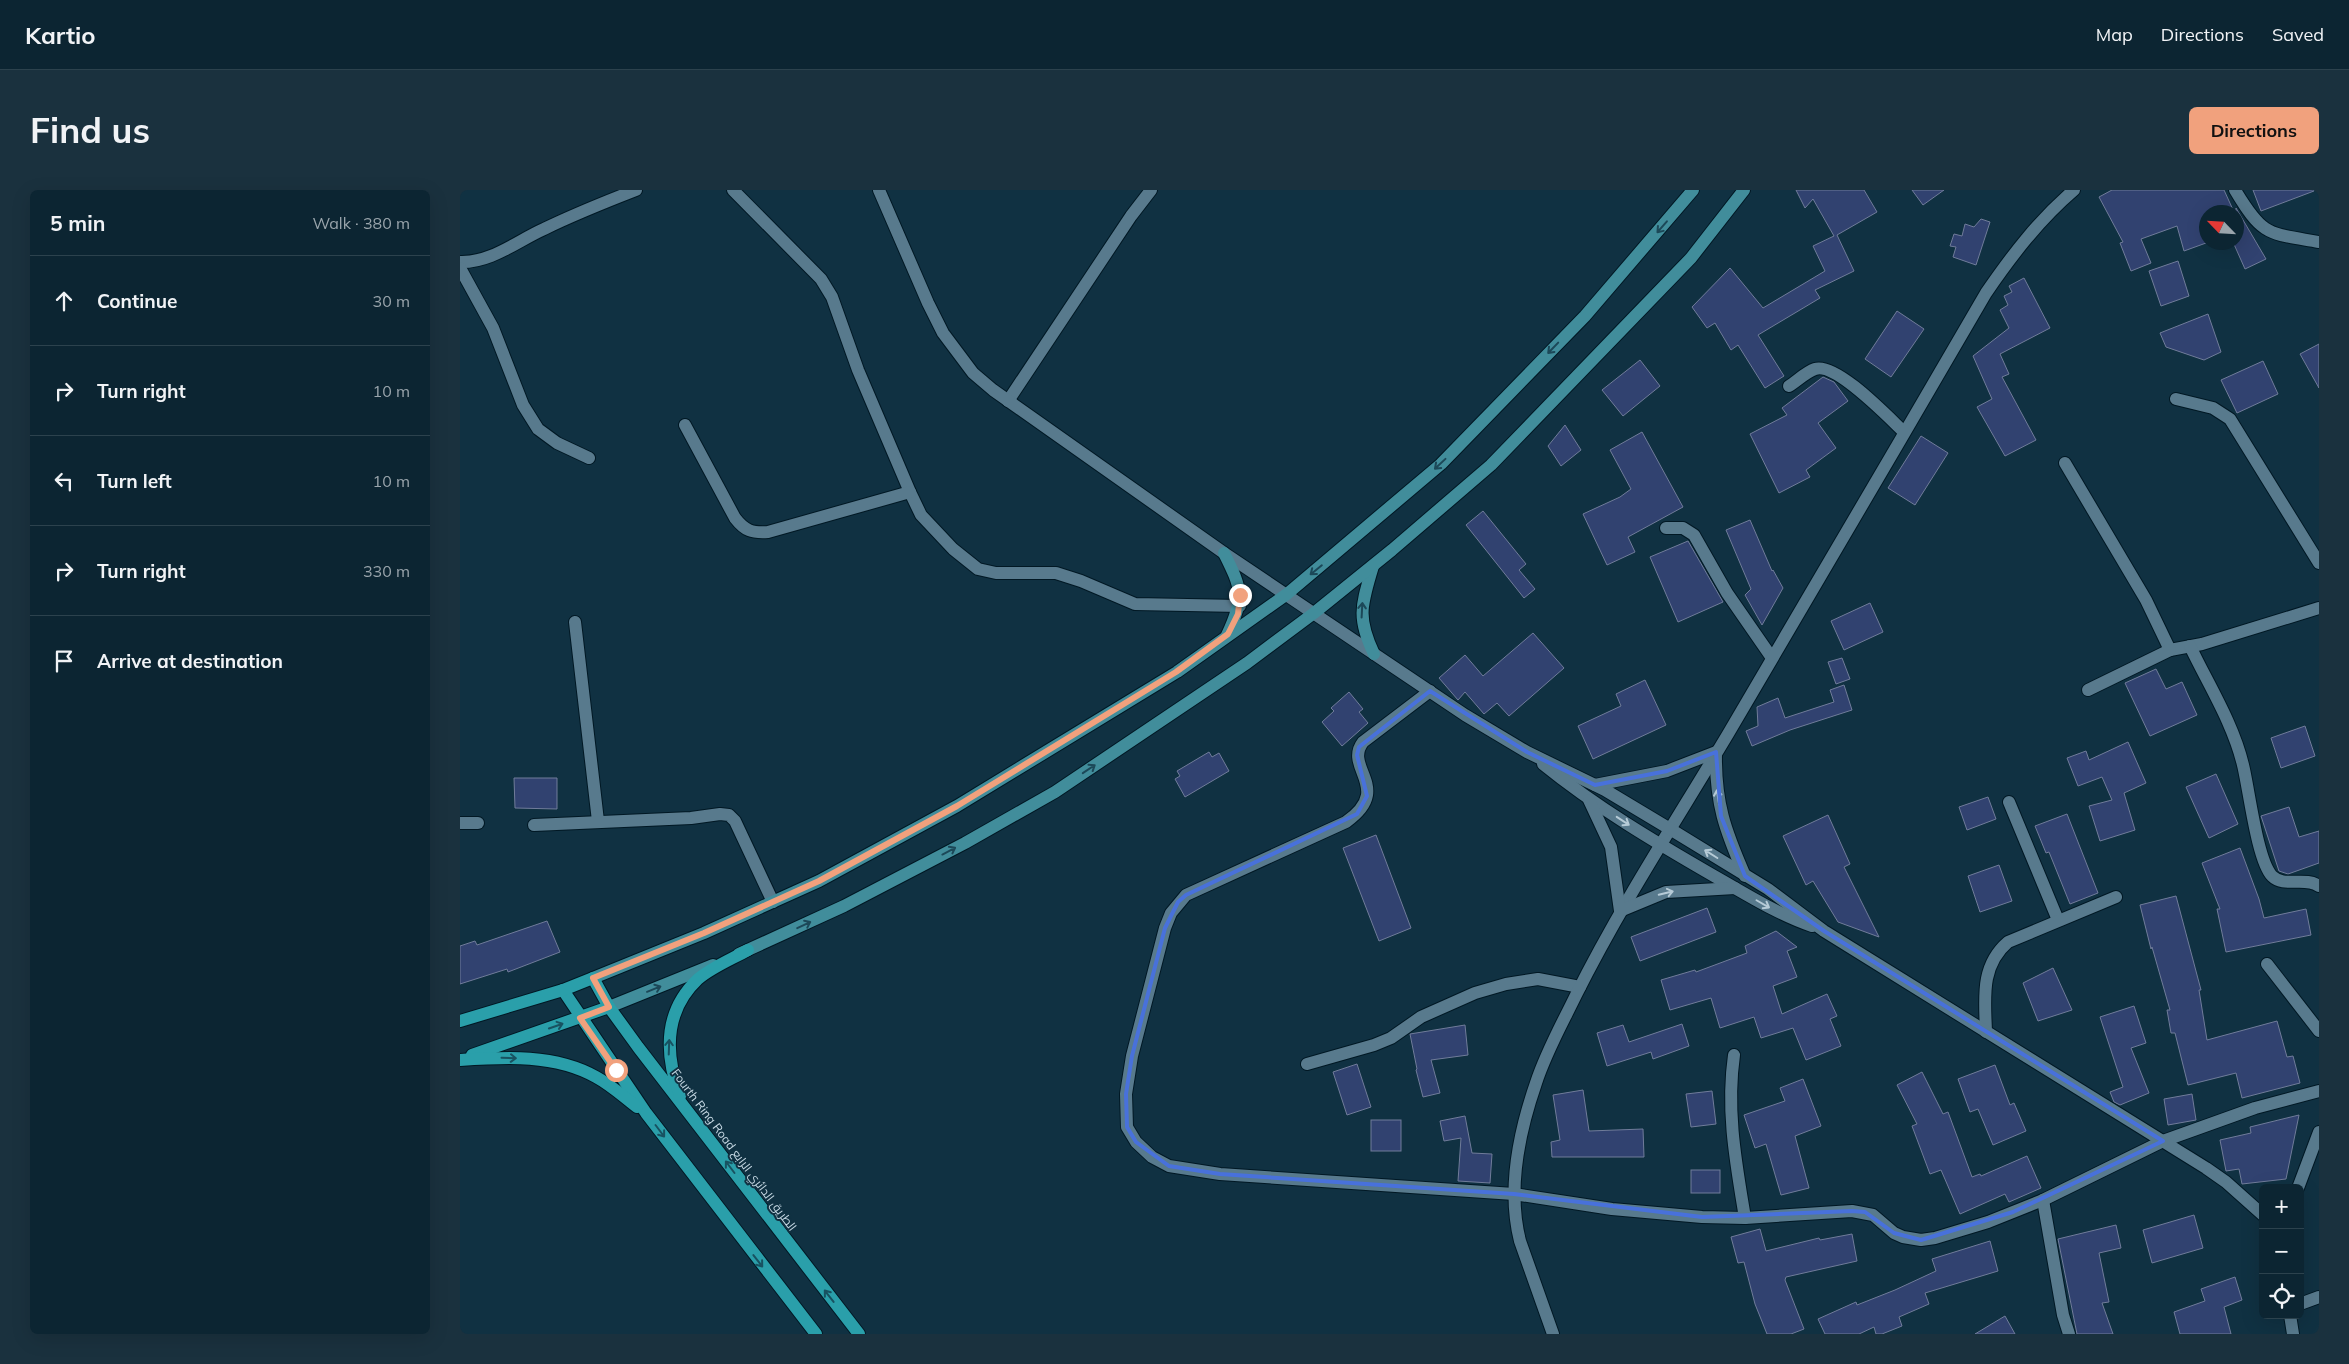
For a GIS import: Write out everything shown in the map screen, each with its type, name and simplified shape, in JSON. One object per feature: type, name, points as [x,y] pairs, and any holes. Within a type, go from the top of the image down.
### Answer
[{"type":"main road","points":[[460,1021],[563,990],[648,957],[819,881],[957,806],[1176,672],[1287,594],[1441,464],[1585,316],[1694,190]]},
{"type":"main road","points":[[460,1059],[609,1007],[748,950],[844,906],[964,843],[1055,792],[1247,663],[1373,566],[1491,464],[1691,258],[1744,190]]},
{"type":"main road","points":[[1224,553],[1238,580],[1240,606],[1228,634]]},
{"type":"main road","points":[[1373,566],[1363,601],[1361,616],[1365,635],[1374,654]]},
{"type":"main road","points":[[686,1110],[673,1078],[668,1052],[671,1026],[682,1001],[698,979],[748,950]]},
{"type":"main road","name":"Fourth Ring Road الطريق الدائري الرابع","points":[[593,978],[609,1007],[859,1334]]},
{"type":"main road","points":[[563,990],[580,1018],[646,1113],[816,1334]]},
{"type":"main road","points":[[460,1059],[506,1057],[542,1060],[576,1068],[597,1078],[646,1113]]},
{"type":"street","points":[[460,262],[474,262],[499,253],[531,234],[588,208],[636,190]]},
{"type":"street","points":[[733,190],[821,279],[832,297],[858,370],[921,515],[935,532],[978,569],[996,573],[1056,573],[1081,581],[1135,604],[1240,606]]},
{"type":"street","points":[[879,190],[928,303],[944,333],[973,372],[1008,401],[1224,553],[1430,691],[1527,752],[1588,798],[1659,845],[1785,917],[1824,931]]},
{"type":"street","points":[[1008,401],[1131,216],[1151,190]]},
{"type":"street","points":[[1553,1334],[1520,1241],[1516,1226],[1514,1194],[1519,1149],[1536,1084],[1548,1052],[1620,911],[1772,658],[1986,293],[2008,260],[2037,226],[2074,190]]},
{"type":"street","points":[[2235,190],[2256,221],[2271,233],[2319,242]]},
{"type":"street","points":[[460,268],[493,328],[523,405],[538,429],[556,444],[588,458]]},
{"type":"street","points":[[1789,386],[1815,369],[1829,369],[1849,382],[1904,432]]},
{"type":"street","points":[[2176,399],[2214,408],[2230,419],[2319,563]]},
{"type":"street","points":[[685,425],[735,518],[742,527],[753,533],[768,532],[910,492]]},
{"type":"street","points":[[2065,463],[2146,600],[2170,650]]},
{"type":"street","points":[[1666,528],[1683,528],[1694,535],[1727,593],[1772,658]]},
{"type":"street","points":[[2088,690],[2170,650],[2202,644],[2319,608]]},
{"type":"street","points":[[576,622],[598,821]]},
{"type":"street","points":[[2190,646],[2232,732],[2242,762],[2257,834],[2269,872],[2282,881],[2306,880],[2319,886]]},
{"type":"street","points":[[1430,691],[1359,747],[1357,755],[1367,783],[1368,796],[1364,806],[1357,814],[1346,822],[1186,894],[1178,902],[1165,928],[1132,1056],[1126,1094],[1127,1127],[1141,1147],[1152,1157],[1169,1166],[1220,1174],[1514,1194],[1612,1209],[1702,1218],[1745,1218],[1839,1211],[1865,1212],[1880,1221],[1894,1233],[1920,1240],[1962,1230],[2043,1200],[2163,1141],[2255,1108],[2319,1091]]},
{"type":"street","points":[[1527,752],[1595,785],[1670,828],[1793,907],[1824,931],[2226,1182],[2259,1211]]},
{"type":"street","points":[[1595,785],[1667,771],[1716,752]]},
{"type":"street","points":[[1716,752],[1716,780],[1721,816],[1745,876]]},
{"type":"street","points":[[1588,798],[1611,847],[1620,911]]},
{"type":"street","points":[[2009,802],[2058,920]]},
{"type":"street","points":[[534,824],[729,815],[735,821],[773,902]]},
{"type":"street","points":[[460,823],[478,824]]},
{"type":"street","points":[[1620,911],[1666,892],[1735,888]]},
{"type":"street","points":[[1986,1032],[1986,976],[1998,951],[2008,942],[2116,897]]},
{"type":"street","points":[[2267,964],[2319,1031]]},
{"type":"street","points":[[1307,1064],[1374,1045],[1391,1038],[1422,1016],[1475,993],[1506,984],[1538,979],[1580,987]]},
{"type":"street","points":[[1734,1055],[1730,1084],[1732,1132],[1745,1218]]},
{"type":"street","points":[[2300,1184],[2319,1132]]},
{"type":"street","points":[[2043,1200],[2063,1316],[2069,1334]]},
{"type":"street","points":[[2304,1303],[2319,1297]]},
{"type":"street","points":[[2291,1319],[2293,1334]]},
{"type":"highlighted area","points":[[1430,691],[1527,752],[1595,785],[1667,771],[1716,752],[1721,816],[1745,876],[1824,931],[2163,1141],[2013,1212],[1921,1240],[1894,1233],[1865,1212],[1702,1217],[1514,1194],[1220,1174],[1169,1166],[1136,1142],[1127,1127],[1126,1094],[1132,1056],[1165,928],[1178,902],[1186,895],[1357,814],[1367,796],[1357,755],[1359,747]]},
{"type":"building","points":[[1796,190],[1864,190],[1877,212],[1837,235],[1854,271],[1815,290],[1820,298],[1758,335],[1784,376],[1765,388],[1738,345],[1731,350],[1715,323],[1707,328],[1692,307],[1730,268],[1763,308],[1825,271],[1813,246],[1834,236],[1813,199],[1805,208]]},
{"type":"building","points":[[1912,190],[1944,190],[1923,205]]},
{"type":"building","points":[[2112,190],[2224,190],[2231,205],[2199,205],[2199,246],[2184,251],[2177,226],[2141,239],[2151,263],[2131,271],[2120,243],[2123,242],[2099,197]]},
{"type":"building","points":[[2253,190],[2314,190],[2314,191],[2261,211]]},
{"type":"building","points":[[1981,219],[1990,222],[1976,265],[1953,257],[1956,247],[1950,246],[1954,234],[1962,236],[1965,224],[1974,227]]},
{"type":"building","points":[[2244,222],[2266,259],[2245,269],[2237,250],[2244,250]]},
{"type":"building","points":[[2178,261],[2189,296],[2161,306],[2149,271]]},
{"type":"building","points":[[2024,278],[2050,328],[2000,354],[2009,374],[2002,377],[2036,440],[2005,456],[1977,407],[1992,399],[1973,356],[2009,328],[2000,310],[2008,305],[2004,296],[2012,292],[2009,286]]},
{"type":"building","points":[[1897,311],[1924,329],[1891,377],[1865,359]]},
{"type":"building","points":[[2208,314],[2221,352],[2204,360],[2166,347],[2160,333]]},
{"type":"building","points":[[2319,344],[2319,388],[2300,354]]},
{"type":"building","points":[[1640,360],[1660,386],[1623,416],[1602,390]]},
{"type":"building","points":[[2263,361],[2278,394],[2237,413],[2221,380]]},
{"type":"building","points":[[1823,377],[1834,382],[1848,401],[1818,423],[1836,448],[1806,470],[1810,477],[1779,493],[1750,434],[1787,415],[1782,408]]},
{"type":"building","points":[[1565,425],[1581,450],[1561,466],[1548,446]]},
{"type":"building","points":[[1642,432],[1683,507],[1628,537],[1635,552],[1607,565],[1583,514],[1620,497],[1631,489],[1610,450]]},
{"type":"building","points":[[1921,436],[1948,453],[1915,505],[1888,488]]},
{"type":"building","points":[[1483,511],[1526,564],[1519,570],[1535,589],[1524,598],[1466,525]]},
{"type":"building","points":[[1750,520],[1772,571],[1783,588],[1762,625],[1745,595],[1751,589],[1726,530]]},
{"type":"building","points":[[1688,541],[1723,602],[1678,622],[1650,557]]},
{"type":"building","points":[[1870,603],[1883,632],[1844,650],[1831,621]]},
{"type":"building","points":[[1533,633],[1564,668],[1509,716],[1497,703],[1484,714],[1465,692],[1458,700],[1439,678],[1465,655],[1483,676]]},
{"type":"building","points":[[1842,658],[1850,679],[1836,684],[1828,662]]},
{"type":"building","points":[[2156,669],[2166,689],[2182,682],[2197,715],[2150,736],[2125,683]]},
{"type":"building","points":[[1645,680],[1666,725],[1593,759],[1578,726],[1621,706],[1616,694]]},
{"type":"building","points":[[1844,685],[1852,710],[1790,730],[1752,746],[1746,731],[1758,726],[1757,707],[1778,698],[1785,718],[1834,702],[1830,690]]},
{"type":"building","points":[[1349,692],[1363,709],[1359,712],[1368,723],[1342,746],[1322,722],[1334,711],[1331,708]]},
{"type":"building","points":[[2305,726],[2315,756],[2281,768],[2271,738]]},
{"type":"building","points":[[2128,742],[2146,783],[2124,793],[2135,830],[2100,841],[2089,806],[2112,800],[2102,777],[2078,786],[2067,758],[2086,751],[2089,760]]},
{"type":"building","points":[[1209,752],[1212,757],[1219,753],[1229,771],[1185,797],[1175,779],[1180,776],[1177,771]]},
{"type":"building","points":[[2216,774],[2238,824],[2209,838],[2186,787]]},
{"type":"building","points":[[514,778],[557,778],[557,809],[515,808]]},
{"type":"building","points":[[1988,797],[1996,819],[1967,830],[1959,807]]},
{"type":"building","points":[[2289,807],[2299,837],[2319,831],[2319,863],[2288,874],[2279,871],[2261,816]]},
{"type":"building","points":[[2067,814],[2098,893],[2070,904],[2049,852],[2046,853],[2035,826]]},
{"type":"building","points":[[1828,815],[1850,864],[1844,867],[1879,937],[1838,922],[1813,881],[1806,885],[1783,836]]},
{"type":"building","points":[[1376,835],[1411,928],[1379,941],[1343,848]]},
{"type":"building","points":[[2240,848],[2264,918],[2306,909],[2311,935],[2226,952],[2217,909],[2220,909],[2202,863]]},
{"type":"building","points":[[1999,865],[2012,901],[1980,912],[1968,876]]},
{"type":"building","points":[[2176,896],[2201,990],[2199,990],[2207,1040],[2277,1021],[2287,1057],[2293,1056],[2300,1083],[2242,1098],[2236,1073],[2188,1085],[2175,1033],[2171,1033],[2167,1010],[2170,1010],[2152,947],[2151,949],[2140,905]]},
{"type":"building","points":[[1707,908],[1716,932],[1640,961],[1631,937]]},
{"type":"building","points":[[547,921],[560,952],[508,972],[507,969],[460,984],[460,946],[475,941],[477,945]]},
{"type":"building","points":[[1776,931],[1797,947],[1787,951],[1797,977],[1773,986],[1782,1014],[1827,994],[1837,1016],[1830,1019],[1841,1046],[1806,1060],[1793,1028],[1761,1038],[1754,1017],[1720,1028],[1711,998],[1670,1010],[1661,980],[1695,970],[1696,972],[1747,953],[1745,946]]},
{"type":"building","points":[[2053,968],[2072,1010],[2038,1021],[2023,983]]},
{"type":"building","points":[[2134,1006],[2146,1043],[2131,1048],[2149,1093],[2120,1105],[2114,1102],[2110,1092],[2123,1087],[2100,1017]]},
{"type":"building","points":[[1682,1024],[1689,1046],[1653,1059],[1651,1052],[1607,1066],[1597,1033],[1623,1025],[1629,1042]]},
{"type":"building","points":[[1465,1025],[1468,1055],[1431,1060],[1440,1093],[1423,1097],[1410,1034]]},
{"type":"building","points":[[1357,1064],[1371,1107],[1347,1115],[1333,1072]]},
{"type":"building","points":[[1995,1065],[2010,1105],[2014,1103],[2026,1131],[1993,1145],[1978,1109],[1970,1112],[1958,1079]]},
{"type":"building","points":[[1922,1072],[1943,1114],[1948,1112],[1972,1177],[1980,1174],[1981,1176],[2027,1156],[2041,1188],[2009,1202],[2005,1194],[1960,1214],[1941,1170],[1930,1174],[1912,1126],[1917,1124],[1897,1085]]},
{"type":"building","points":[[1803,1079],[1821,1126],[1795,1136],[1809,1188],[1781,1195],[1766,1144],[1755,1148],[1744,1115],[1785,1101],[1780,1088]]},
{"type":"building","points":[[1583,1090],[1589,1131],[1643,1129],[1644,1157],[1552,1157],[1551,1142],[1560,1140],[1553,1095]]},
{"type":"building","points":[[1712,1091],[1716,1124],[1691,1127],[1686,1094]]},
{"type":"building","points":[[2192,1094],[2196,1120],[2168,1125],[2164,1099]]},
{"type":"building","points":[[2299,1115],[2286,1179],[2242,1184],[2239,1169],[2226,1171],[2220,1140],[2251,1133],[2250,1127]]},
{"type":"building","points":[[1465,1116],[1472,1153],[1492,1154],[1490,1183],[1458,1181],[1461,1138],[1444,1141],[1440,1121]]},
{"type":"building","points":[[1371,1120],[1401,1120],[1401,1151],[1371,1151]]},
{"type":"building","points":[[1691,1170],[1720,1170],[1720,1193],[1691,1193]]},
{"type":"building","points":[[2194,1215],[2203,1248],[2152,1263],[2143,1230]]},
{"type":"building","points":[[2116,1225],[2121,1248],[2099,1253],[2109,1302],[2102,1303],[2113,1334],[2077,1334],[2058,1239]]},
{"type":"building","points":[[1760,1229],[1766,1251],[1819,1238],[1820,1240],[1852,1234],[1857,1261],[1786,1277],[1785,1280],[1804,1329],[1791,1334],[1767,1334],[1755,1304],[1744,1262],[1738,1263],[1731,1237]]},
{"type":"building","points":[[1990,1241],[1998,1271],[1925,1293],[1929,1304],[1899,1317],[1902,1326],[1882,1334],[1876,1334],[1874,1327],[1859,1334],[1825,1334],[1818,1319],[1856,1302],[1857,1305],[1895,1290],[1936,1271],[1932,1259]]},
{"type":"building","points":[[2235,1277],[2242,1300],[2224,1307],[2231,1334],[2180,1334],[2174,1312],[2205,1301],[2201,1289]]},
{"type":"building","points":[[2005,1316],[2015,1334],[1975,1334]]},
{"type":"route","points":[[616,1070],[580,1018],[609,1007],[593,978],[704,933],[819,881],[957,806],[1176,672],[1228,634],[1238,614],[1240,595]]}]
